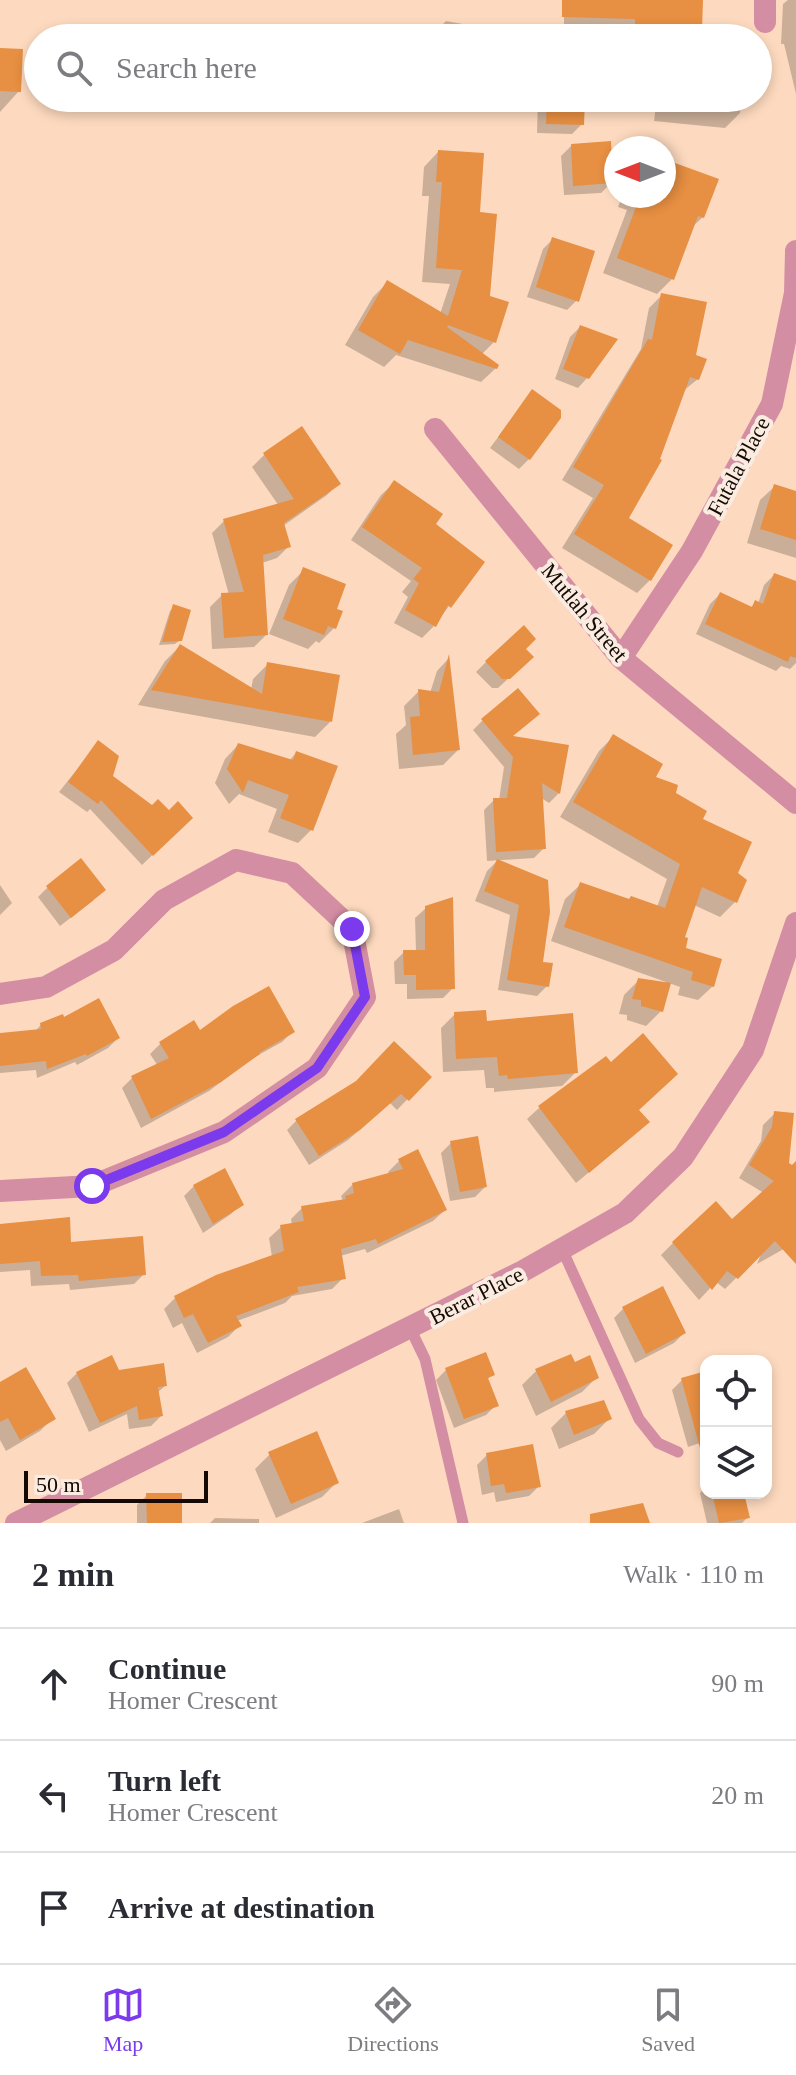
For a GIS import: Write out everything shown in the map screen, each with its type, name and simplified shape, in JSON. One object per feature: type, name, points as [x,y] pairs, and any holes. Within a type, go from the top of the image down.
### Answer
[{"type":"street","name":"Futala Place","points":[[621,658],[692,551],[772,404],[795,293],[796,251]]},
{"type":"street","name":"Mutlah Street","points":[[435,429],[621,658],[796,803]]},
{"type":"street","points":[[0,994],[46,987],[114,950],[164,900],[236,860],[292,873],[352,929],[365,997],[317,1068],[224,1132],[92,1186],[0,1191]]},
{"type":"street","name":"Berar Place","points":[[16,1523],[410,1328],[625,1213],[683,1157],[753,1050],[796,923]]},
{"type":"lane","points":[[562,1249],[639,1419],[658,1443],[678,1452]]},
{"type":"lane","points":[[410,1328],[425,1359],[463,1523]]},
{"type":"building","points":[[562,0],[703,0],[702,24],[635,24],[635,19],[562,17]]},
{"type":"building","points":[[0,48],[23,49],[21,92],[0,91]]},
{"type":"building","points":[[546,112],[584,112],[584,125],[546,124]]},
{"type":"building","points":[[604,142],[604,184],[573,186],[571,144]]},
{"type":"building","points":[[438,150],[484,153],[480,212],[497,214],[490,296],[509,302],[496,343],[447,327],[499,365],[497,369],[408,340],[400,354],[358,330],[387,280],[448,316],[462,270],[436,268],[442,182],[436,182]]},
{"type":"building","points":[[676,163],[719,179],[704,218],[698,216],[674,280],[617,258],[636,208],[676,208]]},
{"type":"building","points":[[552,237],[595,251],[579,302],[536,287]]},
{"type":"building","points":[[661,293],[707,302],[696,355],[707,359],[699,380],[690,377],[662,460],[629,518],[673,545],[651,581],[574,534],[604,485],[573,467],[648,339],[652,340]]},
{"type":"building","points":[[580,325],[618,339],[589,379],[563,369]]},
{"type":"building","points":[[532,389],[561,410],[561,418],[530,460],[498,437]]},
{"type":"building","points":[[302,426],[341,484],[284,523],[291,547],[263,555],[268,635],[224,638],[221,593],[244,592],[223,519],[294,499],[263,453]]},
{"type":"building","points":[[394,480],[443,514],[436,524],[485,562],[451,608],[448,605],[436,627],[405,610],[419,583],[413,579],[422,568],[362,527]]},
{"type":"building","points":[[774,484],[796,491],[796,540],[760,529]]},
{"type":"building","points":[[303,567],[346,584],[337,609],[343,611],[336,629],[328,626],[324,635],[283,619]]},
{"type":"building","points":[[774,573],[796,581],[796,658],[790,656],[788,662],[705,624],[720,592],[752,607],[755,600],[763,604]]},
{"type":"building","points":[[173,604],[191,610],[182,641],[162,642]]},
{"type":"building","points":[[524,625],[536,639],[526,649],[534,657],[510,679],[502,679],[485,661]]},
{"type":"building","points":[[180,644],[262,694],[267,662],[340,675],[332,722],[151,690]]},
{"type":"building","points":[[449,654],[460,750],[413,755],[410,717],[420,716],[418,689],[439,692]]},
{"type":"building","points":[[518,688],[540,714],[513,736],[569,745],[560,794],[542,783],[546,849],[496,852],[493,798],[507,798],[513,757],[481,719]]},
{"type":"building","points":[[613,734],[663,764],[656,777],[678,785],[676,793],[707,811],[703,819],[752,842],[738,873],[747,880],[737,903],[702,887],[685,937],[688,938],[686,948],[722,959],[714,987],[691,980],[693,972],[564,927],[580,882],[665,908],[680,864],[573,802]]},
{"type":"building","points":[[98,740],[119,756],[113,776],[152,805],[158,799],[169,810],[178,801],[193,818],[153,856],[101,800],[98,804],[68,782]]},
{"type":"building","points":[[238,743],[293,760],[296,751],[338,766],[313,831],[280,818],[289,795],[248,780],[243,793],[227,769]]},
{"type":"building","points":[[81,858],[106,890],[71,918],[46,886]]},
{"type":"building","points":[[497,859],[548,880],[550,912],[543,962],[553,963],[549,987],[507,980],[519,905],[484,891]]},
{"type":"building","points":[[453,897],[455,989],[416,990],[416,975],[404,975],[403,950],[425,950],[425,906]]},
{"type":"building","points":[[638,978],[671,983],[663,1012],[641,1006],[641,1000],[632,999]]},
{"type":"building","points":[[269,986],[295,1032],[259,1053],[221,1082],[151,1119],[131,1076],[169,1058],[159,1042],[194,1020],[200,1030],[233,1006]]},
{"type":"building","points":[[99,998],[120,1038],[87,1056],[47,1069],[46,1061],[0,1066],[0,1033],[41,1029],[40,1023],[63,1014],[64,1017]]},
{"type":"building","points":[[486,1010],[487,1021],[573,1013],[578,1073],[508,1079],[507,1075],[499,1076],[497,1057],[456,1059],[454,1012]]},
{"type":"building","points":[[643,1033],[678,1074],[639,1110],[650,1122],[589,1173],[538,1106],[606,1056],[611,1062]]},
{"type":"building","points":[[394,1041],[432,1077],[409,1101],[401,1094],[360,1130],[319,1156],[295,1119],[356,1081]]},
{"type":"building","points":[[774,1111],[794,1113],[789,1163],[792,1165],[796,1161],[796,1264],[775,1241],[738,1279],[727,1271],[712,1290],[672,1242],[716,1201],[732,1219],[774,1181],[749,1165],[772,1127]]},
{"type":"building","points":[[478,1136],[487,1187],[460,1192],[450,1141]]},
{"type":"building","points":[[418,1149],[447,1210],[378,1244],[376,1239],[341,1249],[346,1279],[297,1287],[299,1292],[236,1316],[242,1326],[208,1343],[193,1314],[184,1318],[174,1296],[216,1275],[284,1251],[280,1225],[304,1221],[301,1206],[346,1199],[345,1196],[354,1193],[352,1183],[403,1169],[398,1159]]},
{"type":"building","points":[[225,1168],[244,1205],[213,1224],[193,1185]]},
{"type":"building","points":[[70,1217],[71,1242],[143,1236],[146,1275],[79,1281],[78,1275],[41,1276],[40,1261],[0,1264],[0,1224]]},
{"type":"building","points":[[663,1286],[686,1333],[646,1354],[622,1307]]},
{"type":"building","points":[[486,1352],[495,1375],[488,1378],[499,1406],[464,1419],[445,1368]]},
{"type":"building","points":[[571,1354],[575,1362],[590,1355],[599,1378],[551,1402],[535,1369]]},
{"type":"building","points":[[112,1355],[119,1370],[164,1363],[167,1386],[158,1387],[163,1416],[139,1420],[137,1406],[100,1423],[76,1372]]},
{"type":"building","points":[[26,1367],[56,1419],[20,1440],[8,1418],[0,1422],[0,1382]]},
{"type":"building","points":[[700,1373],[700,1448],[681,1378]]},
{"type":"building","points":[[604,1400],[612,1419],[574,1435],[565,1411]]},
{"type":"building","points":[[317,1431],[339,1483],[291,1504],[268,1452]]},
{"type":"building","points":[[533,1444],[541,1487],[506,1493],[504,1484],[491,1486],[486,1453]]},
{"type":"building","points":[[146,1493],[182,1493],[182,1523],[147,1523]]},
{"type":"building","points":[[713,1499],[745,1499],[750,1518],[719,1523]]},
{"type":"building","points":[[643,1503],[650,1523],[590,1523],[590,1514]]},
{"type":"route","points":[[92,1186],[224,1132],[317,1068],[365,997],[352,929]]}]
